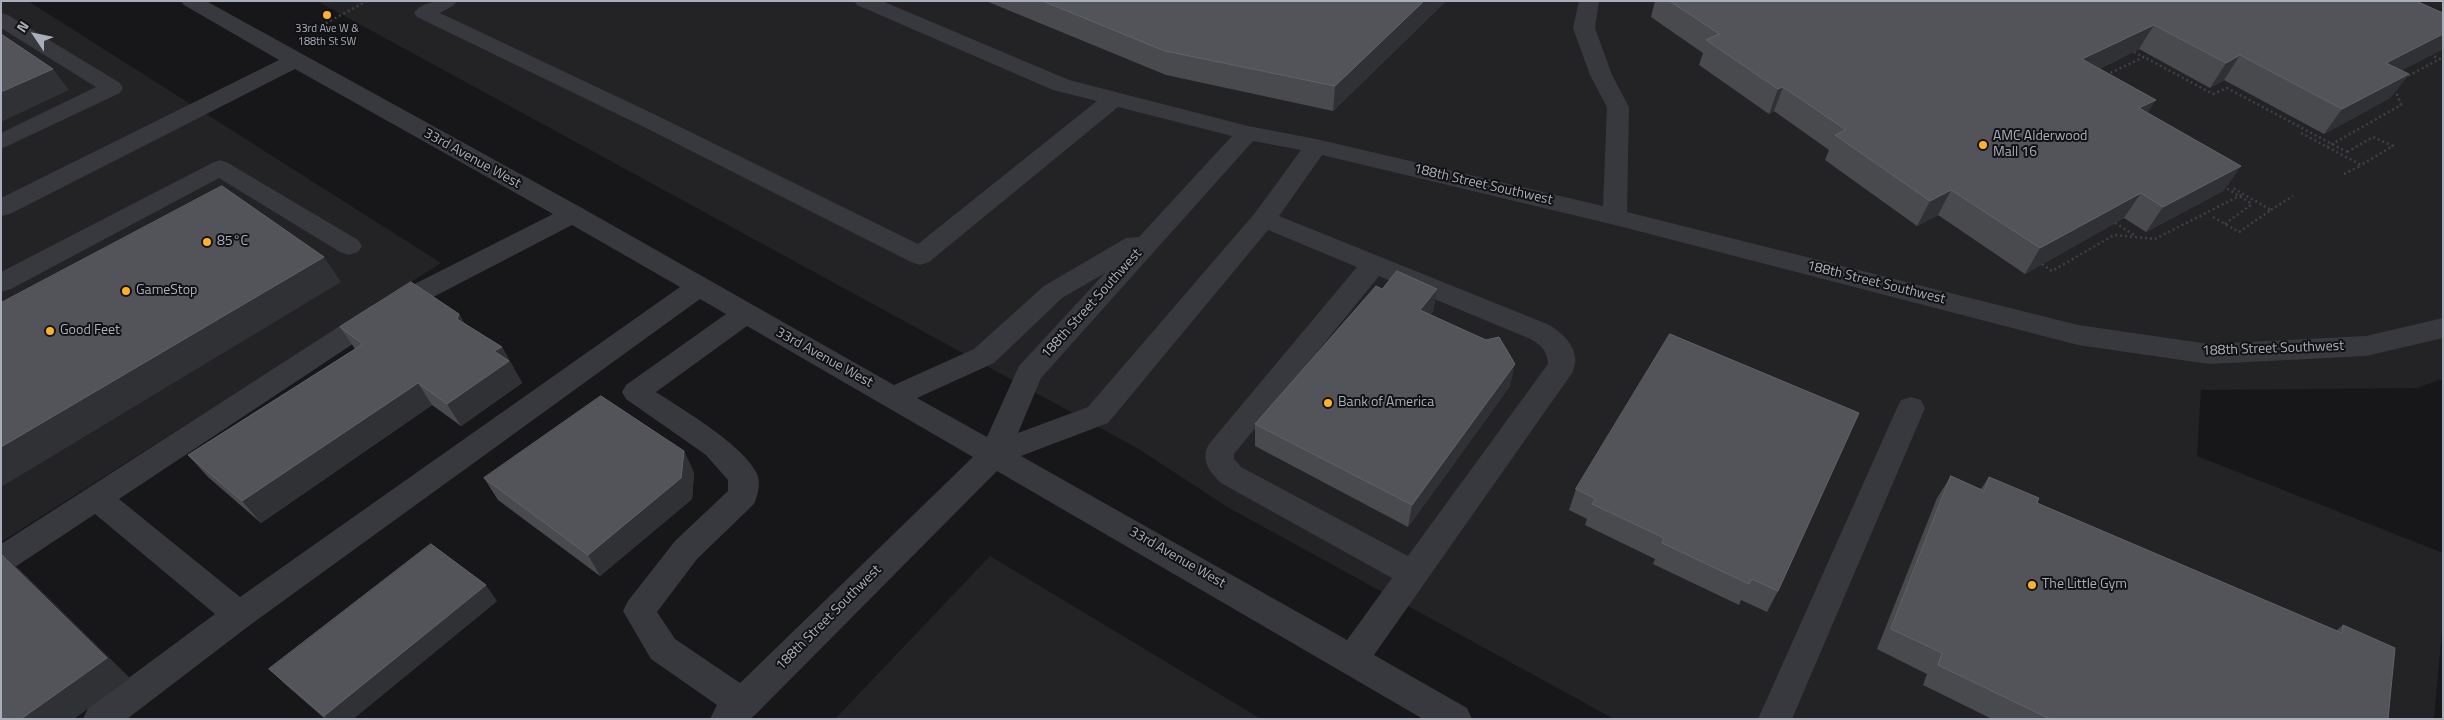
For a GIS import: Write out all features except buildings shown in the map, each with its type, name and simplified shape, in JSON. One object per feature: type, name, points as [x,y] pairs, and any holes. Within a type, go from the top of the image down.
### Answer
[{"type":"street","name":"33rd Avenue West","points":[[192,1],[294,61],[573,214],[744,314],[996,454],[1455,719]]},
{"type":"street","points":[[446,1],[424,13],[650,120],[920,256],[1114,99]]},
{"type":"street","points":[[864,1],[1061,85],[1248,133]]},
{"type":"street","points":[[1589,1],[1584,28],[1601,75],[1618,106],[1615,217]]},
{"type":"street","points":[[1,19],[112,88],[1,142]]},
{"type":"street","points":[[1,208],[294,61]]},
{"type":"street","name":"188th Street Southwest","points":[[996,454],[1028,373],[1248,133],[1316,146],[1615,217],[2078,335],[2209,354],[2366,346],[2443,328]]},
{"type":"street","name":"188th Street Southwest","points":[[735,711],[996,454],[1098,415],[1264,219],[1316,146]]},
{"type":"street","points":[[2,283],[220,168],[349,246]]},
{"type":"street","points":[[1,560],[380,313],[573,214]]},
{"type":"street","points":[[1264,219],[1522,324],[1551,337],[1563,353],[1562,366],[1352,659]]},
{"type":"street","points":[[894,397],[984,356],[1053,292],[1158,231]]},
{"type":"street","points":[[1374,264],[1219,452],[1220,463],[1231,475],[1412,574]]},
{"type":"street","points":[[100,719],[239,615],[698,287]]},
{"type":"street","points":[[735,711],[664,649],[639,611],[686,550],[742,496],[742,476],[716,447],[636,392],[744,314]]},
{"type":"street","points":[[1775,719],[1911,408]]},
{"type":"street","points":[[97,498],[239,615]]},
{"type":"path","points":[[317,28],[367,1]]},
{"type":"path","points":[[2134,52],[2213,94],[2227,88],[2347,152],[2373,137],[2393,146],[2344,174]]},
{"type":"path","points":[[2400,80],[2440,59],[2431,55]]},
{"type":"path","points":[[2100,78],[2144,57]]},
{"type":"path","points":[[2327,147],[2401,105],[2393,84]]},
{"type":"path","points":[[2390,94],[2398,98]]},
{"type":"path","points":[[2301,133],[2361,165]]},
{"type":"path","points":[[2220,185],[2252,204],[2225,224]]},
{"type":"path","points":[[2230,187],[2271,210]]},
{"type":"path","points":[[2042,264],[2052,271],[2114,235],[2155,239],[2243,194]]},
{"type":"path","points":[[2213,217],[2239,232],[2293,196]]},
{"type":"path","points":[[2115,223],[2138,238]]},
{"type":"shaded area","points":[[1,1],[28,1],[441,263],[1,542]]},
{"type":"shaded area","points":[[317,1],[2443,1],[2443,379],[2417,388],[2201,390],[2197,456],[2443,553],[2443,619],[2434,719],[1614,719],[1229,508],[1137,448]]},
{"type":"shaded area","points":[[990,556],[1261,719],[835,719]]},
{"type":"place","name":"33rd Ave W & 188th St SW","points":[[327,15]]},
{"type":"place","name":"AMC Alderwood Mall 16","points":[[1983,145]]},
{"type":"place","name":"85°C","points":[[207,242]]},
{"type":"place","name":"GameStop","points":[[126,291]]},
{"type":"place","name":"Good Feet","points":[[50,331]]},
{"type":"place","name":"Bank of America","points":[[1328,403]]},
{"type":"place","name":"The Little Gym","points":[[2032,585]]}]
